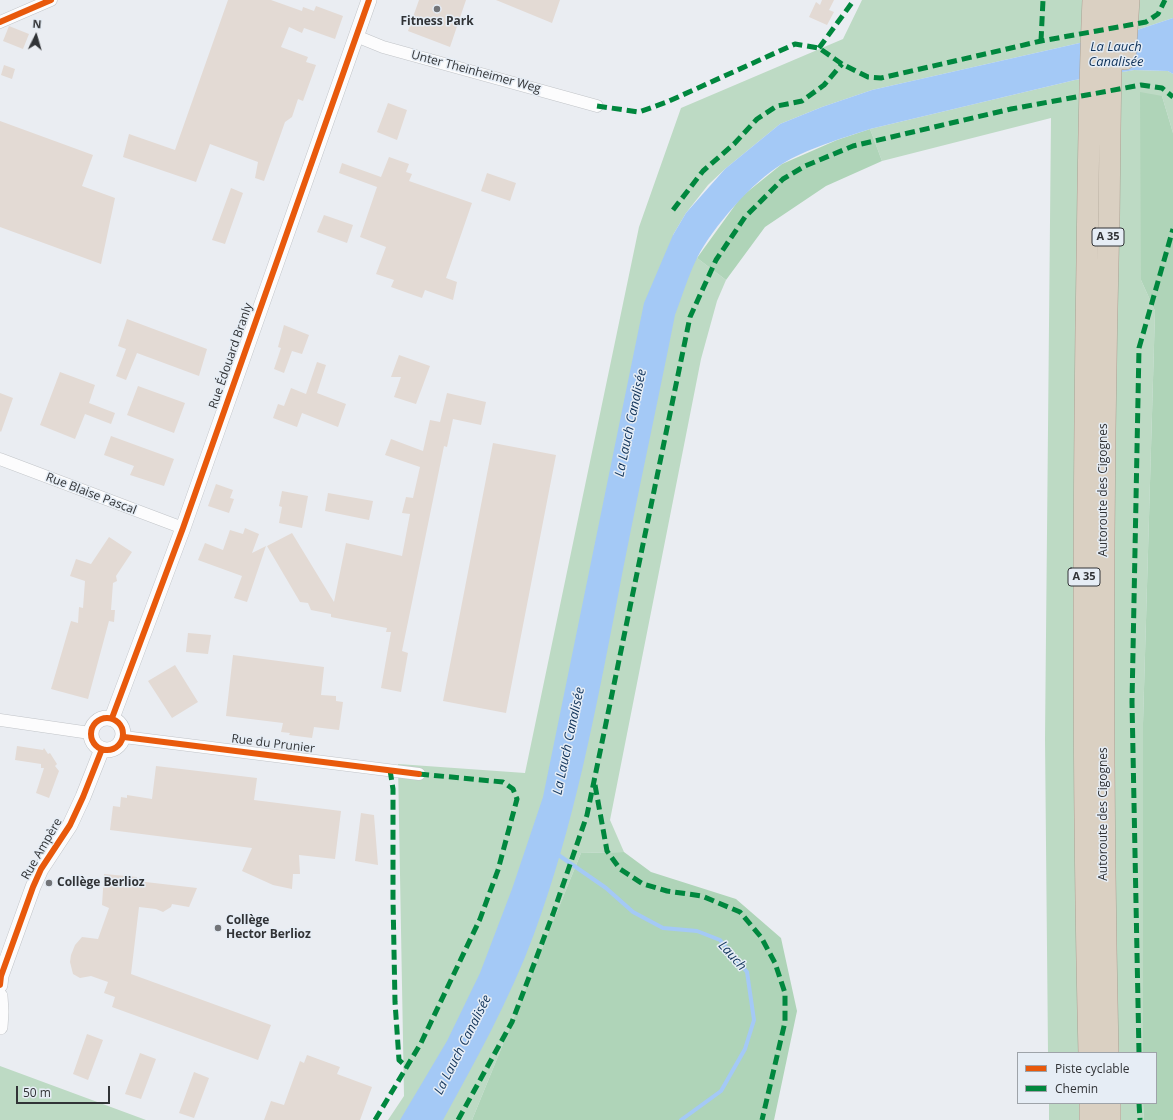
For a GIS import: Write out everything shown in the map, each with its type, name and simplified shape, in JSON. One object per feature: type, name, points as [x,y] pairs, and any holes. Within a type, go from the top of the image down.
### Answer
[{"type":"highway","name":"Autoroute des Cigognes","points":[[1089,1052],[1085,908],[1084,628],[1090,102],[1093,0]]},
{"type":"highway","points":[[1113,0],[1123,13]]},
{"type":"highway","name":"Autoroute des Cigognes","points":[[1108,1052],[1105,908],[1103,636],[1105,407],[1110,168],[1120,150],[1116,96],[1123,13]]},
{"type":"highway","points":[[1090,1104],[1090,1120]]},
{"type":"highway","points":[[1110,1104],[1110,1120]]},
{"type":"street","points":[[0,22],[51,0]]},
{"type":"street","name":"Rue Édouard Branly","points":[[112,718],[183,528],[369,0]]},
{"type":"street","name":"Unter Theinheimer Weg","points":[[356,36],[383,47],[597,106]]},
{"type":"street","name":"Rue Blaise Pascal","points":[[0,459],[183,528]]},
{"type":"street","points":[[104,717],[112,718],[122,725],[124,737],[119,745],[111,750],[102,749],[95,746],[90,733],[93,726],[98,720],[104,717]]},
{"type":"street","points":[[0,720],[90,733]]},
{"type":"street","name":"Rue du Prunier","points":[[124,737],[419,774]]},
{"type":"street","name":"Rue Ampère","points":[[0,985],[1,976],[33,887],[41,869],[70,825],[102,749]]},
{"type":"street","points":[[0,996],[0,1027]]},
{"type":"green space","points":[[862,0],[1173,0],[1173,18],[1137,30],[872,90],[822,107],[780,124],[725,169],[708,185],[686,213],[673,235],[697,258],[726,280],[717,301],[701,359],[610,820],[624,852],[581,853],[472,1120],[388,1120],[404,1096],[398,764],[525,773],[639,227],[681,108],[843,39]]},
{"type":"green space","points":[[1134,70],[1168,71],[1173,74],[1173,133],[1162,96],[1141,280],[1155,311],[1143,723],[1143,1052],[1048,1052],[1045,739],[1051,118],[882,161],[870,129],[1075,80]]},
{"type":"green space","points":[[1140,92],[1162,96],[1173,133],[1173,1120],[1144,1120],[1143,1104],[1157,1104],[1157,1052],[1143,1052],[1143,723],[1155,311],[1141,280]]},
{"type":"green space","points":[[870,129],[882,161],[826,186],[765,227],[726,280],[697,258],[741,197],[782,164],[837,140]]},
{"type":"green space","points":[[624,852],[651,872],[736,899],[781,938],[797,1011],[774,1120],[472,1120],[581,853]]},
{"type":"green space","points":[[0,1066],[146,1120],[0,1120]]},
{"type":"green space","points":[[1049,1104],[1143,1104],[1144,1120],[1049,1120]]},
{"type":"water","name":"La Lauch Canalisée","points":[[1173,18],[1173,74],[1168,71],[1134,70],[1075,80],[870,129],[837,140],[802,153],[770,172],[746,193],[713,233],[697,258],[675,315],[592,728],[561,852],[534,934],[525,958],[503,1006],[443,1120],[400,1120],[447,1041],[480,973],[512,889],[543,797],[644,303],[673,235],[686,213],[725,169],[780,124],[822,107],[872,90],[1137,30]]},
{"type":"building","points":[[228,0],[271,0],[302,11],[303,7],[314,11],[316,6],[343,16],[335,39],[304,28],[302,33],[289,27],[281,47],[308,57],[306,62],[316,65],[303,101],[298,99],[292,117],[285,122],[264,181],[255,178],[258,162],[210,144],[196,182],[123,157],[129,134],[175,150]]},
{"type":"building","points":[[419,0],[466,0],[450,47],[408,31]]},
{"type":"building","points":[[496,0],[560,0],[552,23]]},
{"type":"building","points":[[822,0],[834,0],[829,10],[834,12],[827,25],[809,17],[816,2],[820,5]]},
{"type":"building","points":[[9,26],[29,34],[23,49],[3,41]]},
{"type":"building","points":[[4,65],[15,69],[12,79],[1,75]]},
{"type":"building","points":[[388,103],[407,110],[397,140],[377,132]]},
{"type":"building","points":[[0,121],[93,155],[82,186],[115,198],[101,264],[0,227]]},
{"type":"building","points":[[389,157],[409,164],[406,172],[412,174],[409,181],[472,203],[446,278],[457,282],[453,300],[425,290],[422,298],[391,287],[394,280],[376,274],[386,247],[360,237],[377,187],[339,173],[342,163],[381,177]]},
{"type":"building","points":[[487,173],[516,183],[510,201],[481,191]]},
{"type":"building","points":[[231,188],[243,193],[225,244],[212,240]]},
{"type":"building","points":[[324,215],[353,225],[347,243],[317,232]]},
{"type":"building","points":[[127,319],[207,349],[199,376],[137,353],[126,380],[116,376],[126,349],[118,346]]},
{"type":"building","points":[[284,325],[309,335],[302,354],[292,351],[284,373],[274,369],[281,348],[278,347]]},
{"type":"building","points":[[399,355],[430,366],[416,404],[394,397],[401,377],[391,377]]},
{"type":"building","points":[[317,362],[326,365],[317,393],[346,404],[338,427],[302,413],[297,427],[273,418],[278,404],[284,406],[291,388],[306,394]]},
{"type":"building","points":[[60,372],[95,385],[89,403],[115,413],[111,424],[85,414],[75,439],[40,425]]},
{"type":"building","points":[[138,386],[185,403],[174,433],[127,415]]},
{"type":"building","points":[[0,393],[13,398],[1,432],[0,431]]},
{"type":"building","points":[[447,393],[486,402],[481,425],[453,419],[447,447],[444,446],[402,651],[408,653],[401,692],[381,688],[391,632],[386,632],[387,628],[331,617],[331,614],[311,610],[308,603],[300,602],[267,546],[292,533],[334,602],[346,543],[402,556],[410,514],[402,513],[406,497],[413,498],[420,467],[385,455],[391,439],[423,451],[430,420],[440,422]]},
{"type":"building","points":[[111,436],[174,459],[164,486],[130,475],[134,466],[104,455]]},
{"type":"building","points":[[493,443],[556,455],[506,713],[443,701]]},
{"type":"building","points":[[216,484],[233,490],[230,498],[234,499],[229,513],[208,506]]},
{"type":"building","points":[[282,491],[308,496],[302,528],[279,523],[282,507],[279,506]]},
{"type":"building","points":[[328,493],[373,501],[369,520],[325,511]]},
{"type":"building","points":[[245,528],[259,534],[252,553],[266,546],[247,602],[234,598],[242,576],[198,560],[205,543],[223,550],[230,530],[243,534]]},
{"type":"building","points":[[109,537],[132,552],[116,576],[117,581],[113,583],[111,610],[115,610],[114,622],[109,621],[88,699],[51,689],[71,621],[78,623],[79,607],[83,608],[85,581],[70,576],[76,559],[91,564]]},
{"type":"building","points":[[188,633],[211,635],[208,654],[186,652]]},
{"type":"building","points":[[233,655],[324,667],[321,695],[336,696],[336,701],[343,702],[339,730],[314,727],[312,738],[289,735],[290,733],[281,732],[283,723],[226,716]]},
{"type":"building","points":[[175,665],[198,702],[172,718],[148,681]]},
{"type":"building","points":[[17,746],[43,750],[44,748],[48,754],[50,753],[57,764],[55,766],[59,771],[49,798],[36,793],[44,768],[41,768],[41,764],[15,760]]},
{"type":"building","points":[[156,766],[257,778],[254,800],[341,811],[335,859],[299,855],[300,874],[293,874],[292,889],[273,885],[242,871],[252,848],[110,830],[113,806],[120,807],[121,797],[127,798],[127,795],[152,799]]},
{"type":"building","points":[[361,813],[374,815],[378,865],[355,861]]},
{"type":"building","points":[[104,874],[137,877],[137,881],[197,888],[189,907],[172,904],[171,907],[163,912],[156,909],[139,907],[131,974],[271,1025],[258,1060],[112,1007],[115,997],[104,993],[108,982],[91,976],[80,978],[73,974],[70,962],[75,945],[82,937],[98,939],[109,908],[102,905]]},
{"type":"building","points":[[87,1034],[103,1040],[88,1080],[73,1074]]},
{"type":"building","points":[[140,1053],[156,1059],[141,1099],[125,1094]]},
{"type":"building","points":[[307,1055],[340,1067],[337,1074],[372,1087],[360,1120],[264,1120],[271,1101],[284,1105],[300,1061],[304,1063]]},
{"type":"building","points":[[194,1072],[209,1078],[194,1118],[179,1113]]},
{"type":"waterway","name":"Lauch","points":[[557,854],[606,888],[633,912],[663,928],[697,931],[720,940],[747,972],[754,1020],[745,1049],[721,1091],[681,1120]]},
{"type":"marked path","points":[[819,48],[854,0]]},
{"type":"marked path","points":[[1041,41],[1043,0]]},
{"type":"marked path","points":[[597,106],[639,112],[667,102],[795,44],[819,48],[842,64],[868,77],[881,78],[1041,41],[1146,22],[1158,14],[1165,0]]},
{"type":"marked path","points":[[673,210],[703,171],[734,144],[757,119],[777,106],[802,101],[824,85],[842,64]]},
{"type":"marked path","points":[[458,1120],[512,1022],[553,914],[587,815],[690,317],[716,260],[745,217],[783,179],[805,166],[853,146],[1011,109],[1141,85],[1162,88],[1173,97]]},
{"type":"marked path","points":[[1139,1052],[1132,702],[1139,348],[1173,229]]},
{"type":"marked path","points":[[390,770],[393,789],[395,1002],[399,1060],[407,1067]]},
{"type":"marked path","points":[[375,1120],[421,1043],[480,919],[498,870],[517,799],[513,789],[503,782],[419,774]]},
{"type":"marked path","points":[[595,785],[607,851],[620,869],[643,884],[667,891],[702,896],[740,912],[761,937],[775,963],[785,993],[785,1022],[762,1120]]},
{"type":"marked path","points":[[1139,1104],[1140,1120]]},
{"type":"cycle path","points":[[0,22],[51,0]]},
{"type":"cycle path","points":[[112,718],[183,528],[369,0]]},
{"type":"cycle path","points":[[104,718],[110,718],[119,722],[123,734],[119,746],[110,750],[104,750],[95,746],[91,737],[91,731],[95,722],[104,718]]},
{"type":"cycle path","points":[[124,737],[419,774]]},
{"type":"cycle path","points":[[0,985],[1,976],[33,887],[41,869],[70,825],[102,749]]},
{"type":"place","name":"Fitness Park","points":[[437,9]]},
{"type":"place","name":"Collège Berlioz","points":[[49,883]]},
{"type":"place","name":"Collège Hector Berlioz","points":[[218,928]]}]
